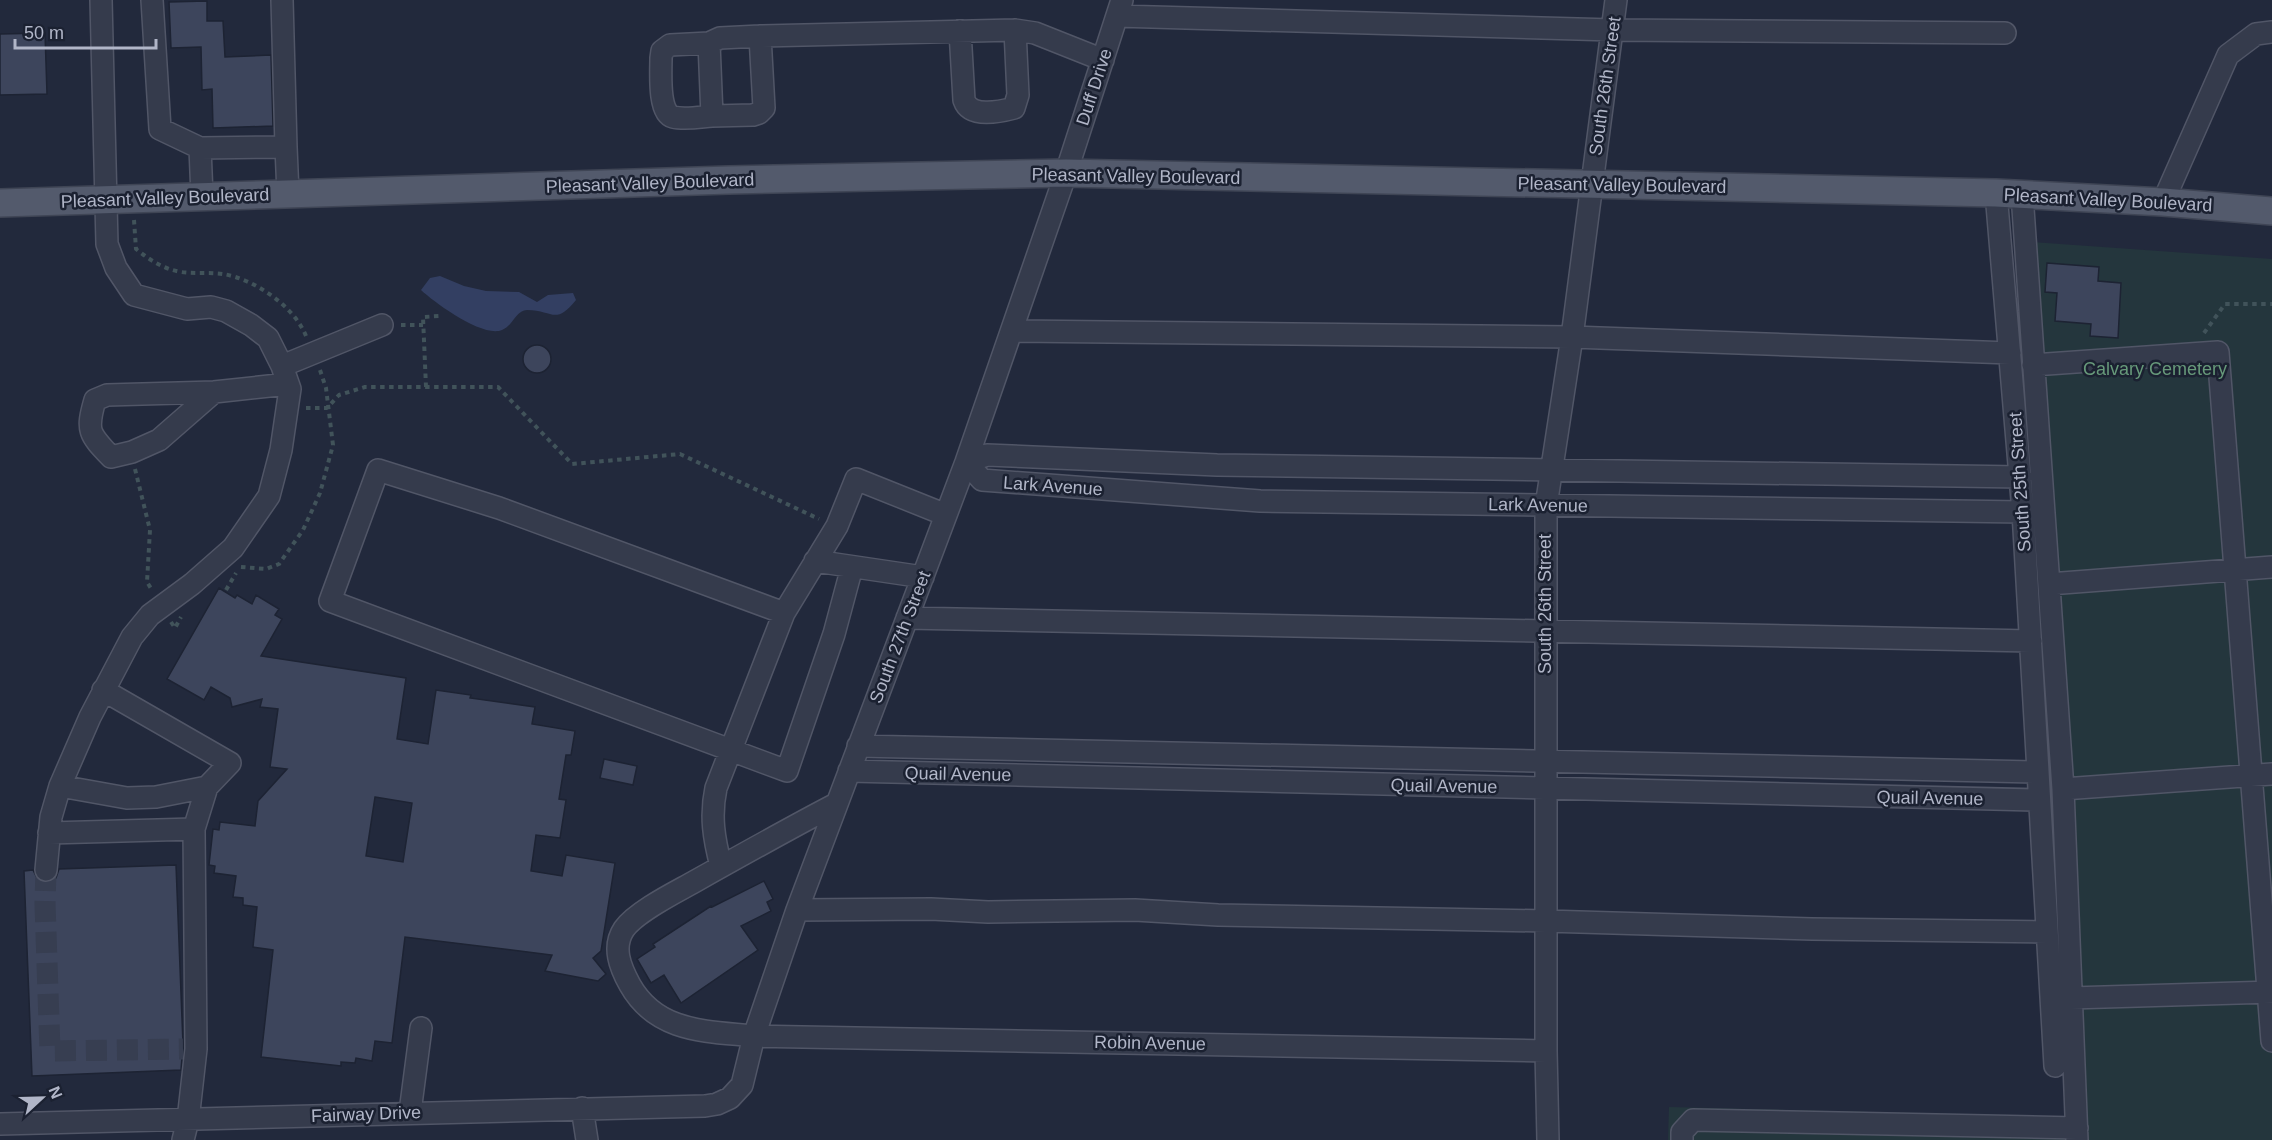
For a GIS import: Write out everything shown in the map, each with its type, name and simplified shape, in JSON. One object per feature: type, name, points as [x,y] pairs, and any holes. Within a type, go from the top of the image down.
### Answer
[{"type":"main road","name":"Pleasant Valley Boulevard","points":[[0,204],[729,180],[1066,173],[2009,194],[2163,202],[2272,211]]},
{"type":"street","points":[[46,870],[49,833],[60,786],[103,690],[140,624],[192,584],[233,548],[269,496],[281,450],[290,389],[268,338],[251,325],[226,311],[211,307],[187,309],[134,295],[116,268],[107,244],[101,0]]},
{"type":"street","points":[[152,0],[160,129],[200,148],[286,147]]},
{"type":"street","points":[[282,0],[288,194]]},
{"type":"street","name":"South 26th Street","points":[[1548,1140],[1545,788],[1546,506],[1572,337],[1616,0]]},
{"type":"street","points":[[1120,8],[1612,30],[2005,33]]},
{"type":"street","name":"Duff Drive","points":[[1066,173],[1120,8]]},
{"type":"street","points":[[760,36],[764,108],[759,113],[676,118],[669,116],[663,106],[662,51],[670,45],[709,43],[720,38],[760,36],[1015,30],[1035,33],[1103,60]]},
{"type":"street","points":[[960,31],[964,100],[966,105],[976,111],[1006,110],[1016,105],[1018,96],[1015,30]]},
{"type":"street","points":[[2163,202],[2228,56],[2256,34],[2272,32]]},
{"type":"street","points":[[709,43],[712,116]]},
{"type":"street","points":[[200,148],[202,196]]},
{"type":"street","name":"South 27th Street","points":[[730,1098],[742,1085],[754,1036],[796,910],[966,462],[1066,173]]},
{"type":"street","points":[[1682,1140],[1682,1132],[1693,1120],[1873,1131],[2077,1134],[2063,789],[2034,365],[2009,194]]},
{"type":"street","name":"South 25th Street","points":[[2009,194],[2010,353],[2021,477],[2055,1066]]},
{"type":"street","points":[[214,392],[159,440],[132,452],[111,457],[94,440],[88,422],[94,400],[107,394],[214,392],[285,375],[382,325]]},
{"type":"street","points":[[1012,331],[1572,337],[2010,353]]},
{"type":"street","points":[[2034,365],[2218,352],[2270,992],[2272,1041]]},
{"type":"street","name":"Lark Avenue","points":[[2021,477],[1217,465],[987,455],[966,462],[982,480],[1260,501],[2023,512]]},
{"type":"street","points":[[784,613],[499,508],[378,470],[330,601],[787,771],[834,634],[852,567]]},
{"type":"street","points":[[721,866],[713,837],[713,803],[716,788],[784,613],[837,526],[856,479],[946,515]]},
{"type":"street","points":[[816,561],[923,577]]},
{"type":"street","points":[[2049,584],[2272,567]]},
{"type":"street","points":[[907,618],[2031,641]]},
{"type":"street","points":[[103,690],[230,763],[207,787],[194,829],[190,1049],[185,1130]]},
{"type":"street","name":"Quail Avenue","points":[[858,746],[2037,772]]},
{"type":"street","points":[[1321,755],[1321,783]]},
{"type":"street","points":[[1736,765],[1736,793]]},
{"type":"street","points":[[1931,769],[1931,798]]},
{"type":"street","name":"Quail Avenue","points":[[849,771],[2039,800]]},
{"type":"street","points":[[2063,789],[2272,774]]},
{"type":"street","points":[[60,786],[127,798],[142,798],[207,787]]},
{"type":"street","name":"Robin Avenue","points":[[836,804],[662,900],[624,928],[620,939],[619,959],[631,987],[641,1000],[664,1019],[694,1030],[754,1036],[1546,1051]]},
{"type":"street","points":[[49,833],[194,829]]},
{"type":"street","points":[[796,910],[931,909],[988,912],[1135,910],[1218,915],[1812,929],[2047,932]]},
{"type":"street","points":[[2072,998],[2270,992]]},
{"type":"street","points":[[410,1112],[421,1028]]},
{"type":"street","name":"Fairway Drive","points":[[0,1124],[95,1131],[185,1130],[410,1112],[705,1106],[730,1098]]},
{"type":"street","points":[[582,1108],[587,1140]]},
{"type":"path","points":[[2190,353],[2225,304],[2272,304]]},
{"type":"path","points":[[426,387],[423,317],[440,316]]},
{"type":"path","points":[[226,590],[240,567],[266,569],[279,564],[285,558],[303,530],[320,492],[330,457],[332,436],[327,408],[339,395],[365,387],[498,387],[572,464],[680,454],[837,526]]},
{"type":"path","points":[[132,452],[150,530],[147,582]]},
{"type":"green space","name":"Calvary Cemetery","points":[[2031,242],[2272,259],[2272,1140],[1668,1140],[1669,1107],[2084,1117]]},
{"type":"water","points":[[440,276],[464,286],[486,291],[519,292],[537,302],[548,295],[573,293],[576,300],[558,315],[523,311],[506,328],[494,331],[483,329],[460,318],[421,290],[430,278]]},
{"type":"building","points":[[207,1],[207,21],[223,21],[225,57],[271,55],[273,126],[213,128],[212,89],[202,90],[201,47],[171,48],[169,2]]},
{"type":"building","points":[[45,33],[47,94],[0,95],[0,34]]},
{"type":"building","points":[[2047,263],[2099,267],[2098,281],[2121,283],[2118,338],[2090,336],[2091,324],[2055,321],[2057,293],[2045,292]]},
{"type":"building","points":[[537,345],[547,349],[551,359],[547,369],[537,373],[527,369],[523,359],[527,349]]},
{"type":"building","points":[[219,588],[235,598],[237,595],[252,604],[256,595],[279,609],[275,615],[282,619],[261,656],[406,678],[397,739],[428,744],[436,690],[471,695],[470,698],[535,707],[532,724],[575,731],[571,755],[566,755],[559,799],[566,800],[560,838],[536,835],[531,871],[562,876],[566,855],[615,863],[601,951],[593,958],[606,974],[598,981],[545,971],[552,955],[405,937],[392,1043],[375,1041],[372,1061],[356,1058],[355,1063],[341,1062],[341,1066],[261,1057],[273,950],[253,947],[257,907],[243,905],[243,898],[233,897],[236,876],[214,873],[215,866],[209,865],[213,829],[219,830],[220,822],[255,826],[258,801],[287,769],[270,767],[278,709],[260,707],[262,699],[232,707],[230,698],[211,687],[204,700],[167,679]],"holes":[[[375,797],[412,803],[403,862],[366,856]]]},
{"type":"building","points":[[604,759],[637,766],[633,785],[600,778]]},
{"type":"building","points":[[176,865],[183,1044],[181,1070],[32,1076],[24,871],[33,870],[38,880],[45,883],[56,878],[59,869]]},
{"type":"building","points":[[764,881],[773,899],[767,902],[771,911],[741,926],[758,950],[681,1003],[664,975],[651,983],[637,959],[655,947],[653,944],[711,906]]},
{"type":"tunnel","points":[[46,870],[50,1051],[183,1049]]}]
